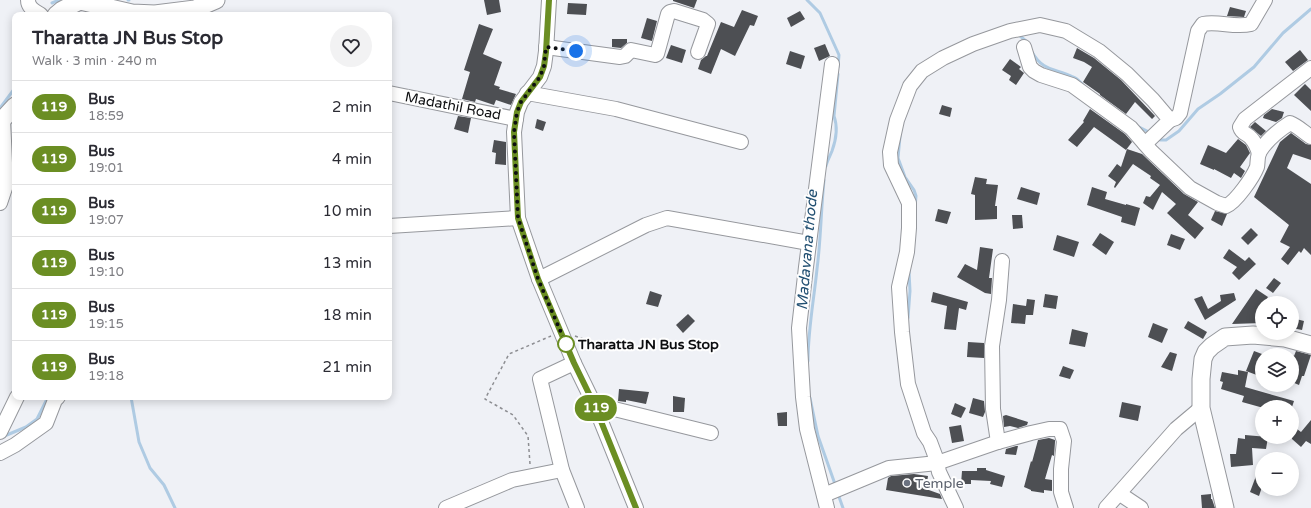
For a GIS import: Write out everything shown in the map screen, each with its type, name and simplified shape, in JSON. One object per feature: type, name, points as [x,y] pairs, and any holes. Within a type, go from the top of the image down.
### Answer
[{"type":"main road","points":[[60,12],[80,0],[125,12]]},
{"type":"main road","points":[[171,12],[195,9],[216,0]]},
{"type":"main road","points":[[2,120],[12,109]]},
{"type":"main road","points":[[1225,508],[1201,408],[1201,379],[1203,360],[1206,352],[1225,337],[1253,335],[1285,338],[1311,345]]},
{"type":"street","points":[[28,0],[28,4],[36,12]]},
{"type":"street","points":[[549,0],[544,66],[540,77],[521,102],[517,112],[514,132],[518,218],[538,279],[574,363],[594,404],[636,508]]},
{"type":"street","points":[[1145,144],[1177,111],[1198,31],[1203,24],[1216,22],[1242,26],[1251,24],[1265,0]]},
{"type":"street","points":[[546,47],[620,56],[625,56],[631,50],[655,55],[657,54],[668,14],[674,11],[705,21],[708,24],[698,52]]},
{"type":"street","points":[[956,508],[940,475],[930,442],[924,433],[908,384],[904,357],[899,288],[909,228],[909,203],[891,165],[890,152],[897,120],[910,86],[922,72],[943,58],[973,44],[1010,30],[1040,25],[1066,31],[1099,51],[1127,74],[1152,100],[1177,111]]},
{"type":"street","points":[[1024,47],[1030,67],[1034,71],[1041,75],[1072,85],[1131,128],[1145,144],[1190,188],[1217,203],[1226,206],[1238,196],[1257,166],[1259,152],[1256,144],[1250,136],[1242,132],[1240,127],[1245,119],[1311,68]]},
{"type":"street","points":[[832,64],[799,328],[803,396],[807,429],[825,501],[889,468],[937,462],[998,442],[1048,429],[1060,429],[1064,440],[1061,469],[1061,492],[1066,508]]},
{"type":"street","name":"Madathil Road","points":[[392,94],[516,119]]},
{"type":"street","points":[[527,94],[616,109],[741,142]]},
{"type":"street","points":[[0,203],[6,185],[2,120]]},
{"type":"street","points":[[1259,152],[1272,138],[1290,123],[1297,126],[1311,137]]},
{"type":"street","points":[[392,226],[518,218]]},
{"type":"street","points":[[538,279],[646,225],[667,218],[809,243]]},
{"type":"street","points":[[998,442],[993,409],[992,346],[999,300],[1002,261]]},
{"type":"street","points":[[574,363],[540,379],[562,470],[576,508]]},
{"type":"street","points":[[0,432],[16,400]]},
{"type":"street","points":[[0,453],[15,445],[46,423],[55,400]]},
{"type":"street","points":[[594,404],[711,433]]},
{"type":"street","points":[[1106,508],[1176,429],[1201,408]]},
{"type":"street","points":[[446,508],[512,480],[562,470]]},
{"type":"street","points":[[1120,494],[1141,508]]},
{"type":"path","points":[[530,476],[528,436],[514,416],[485,399],[509,354],[561,332],[611,348]]},
{"type":"building","points":[[484,0],[499,0],[501,12],[487,15]]},
{"type":"building","points":[[673,0],[697,0],[694,8]]},
{"type":"building","points":[[568,3],[587,4],[586,15],[567,14]]},
{"type":"building","points":[[1230,7],[1246,11],[1244,17],[1227,16]]},
{"type":"building","points":[[742,10],[758,16],[754,26],[750,25],[735,56],[721,49],[711,74],[698,69],[701,60],[707,56],[721,22],[734,27]]},
{"type":"building","points":[[800,11],[805,19],[791,27],[787,18]]},
{"type":"building","points":[[647,18],[657,21],[652,41],[641,38]]},
{"type":"building","points":[[479,24],[493,29],[483,54],[502,62],[494,85],[500,87],[499,89],[516,94],[511,105],[496,100],[494,105],[476,99],[475,102],[462,99],[470,72],[464,70]]},
{"type":"building","points":[[612,39],[627,39],[627,43],[621,48],[612,47]]},
{"type":"building","points":[[825,44],[830,56],[819,61],[814,48]]},
{"type":"building","points":[[671,45],[686,50],[682,63],[666,58]]},
{"type":"building","points":[[1077,48],[1094,58],[1121,80],[1155,116],[1152,119],[1135,102],[1126,114],[1083,82],[1092,67],[1073,58]]},
{"type":"building","points":[[1300,50],[1308,60],[1293,71],[1285,62]]},
{"type":"building","points":[[790,51],[805,56],[801,69],[786,64]]},
{"type":"building","points":[[1010,59],[1021,67],[1019,69],[1024,73],[1016,85],[1009,80],[1011,76],[1002,70]]},
{"type":"building","points":[[1305,84],[1311,90],[1311,111],[1294,95]]},
{"type":"building","points":[[942,105],[952,108],[950,117],[939,114]]},
{"type":"building","points":[[1090,109],[1125,134],[1132,142],[1126,150],[1094,127],[1077,147],[1068,140],[1084,122],[1083,121]]},
{"type":"building","points":[[1272,109],[1284,112],[1282,118],[1276,122],[1263,118],[1264,115]]},
{"type":"building","points":[[458,116],[471,118],[468,133],[454,129]]},
{"type":"building","points":[[537,119],[546,122],[543,131],[535,128]]},
{"type":"building","points":[[1255,122],[1266,131],[1261,136],[1250,127]]},
{"type":"building","points":[[1291,133],[1306,144],[1311,145],[1311,160],[1293,154],[1287,168],[1311,184],[1311,255],[1304,248],[1301,253],[1299,251],[1288,265],[1281,259],[1290,247],[1280,242],[1289,225],[1254,197],[1280,142]]},
{"type":"building","points":[[1238,139],[1246,145],[1250,153],[1240,167],[1245,171],[1241,178],[1234,173],[1231,178],[1214,169],[1200,164],[1208,145],[1226,153]]},
{"type":"building","points":[[494,140],[506,142],[506,165],[495,164],[496,153],[492,152]]},
{"type":"building","points":[[1127,149],[1142,154],[1184,194],[1198,202],[1188,215],[1204,228],[1195,239],[1167,213],[1176,204],[1162,192],[1153,210],[1143,203],[1146,196],[1150,197],[1160,185],[1150,178],[1151,176],[1133,164],[1115,188],[1114,187],[1116,182],[1108,176],[1117,164],[1121,167]]},
{"type":"building","points":[[975,177],[987,179],[986,184],[998,185],[995,206],[997,206],[997,219],[975,220],[975,195],[971,194]]},
{"type":"building","points":[[1021,187],[1040,193],[1037,205],[1017,199]]},
{"type":"building","points":[[1092,187],[1107,192],[1105,199],[1140,208],[1135,226],[1121,222],[1122,217],[1087,205]]},
{"type":"building","points":[[938,209],[951,212],[947,224],[935,221]]},
{"type":"building","points":[[1215,211],[1227,214],[1222,226],[1211,220]]},
{"type":"building","points":[[1012,215],[1022,215],[1023,228],[1013,229]]},
{"type":"building","points":[[1251,228],[1258,235],[1248,245],[1241,238]]},
{"type":"building","points":[[1100,233],[1114,242],[1106,255],[1092,245]]},
{"type":"building","points":[[1171,234],[1185,239],[1180,250],[1167,245]]},
{"type":"building","points":[[1057,235],[1079,242],[1074,257],[1053,250]]},
{"type":"building","points":[[980,247],[993,249],[989,278],[992,278],[991,294],[985,293],[957,277],[965,264],[977,270]]},
{"type":"building","points":[[1229,249],[1245,261],[1249,257],[1256,264],[1239,280],[1232,273],[1237,267],[1223,258]]},
{"type":"building","points":[[1274,278],[1281,283],[1273,293],[1266,288]]},
{"type":"building","points":[[1256,289],[1266,296],[1255,296],[1255,323],[1232,324]]},
{"type":"building","points":[[650,291],[662,295],[658,307],[646,304]]},
{"type":"building","points":[[933,292],[968,302],[966,310],[959,308],[956,330],[944,329],[947,306],[931,302]]},
{"type":"building","points":[[1234,293],[1236,300],[1205,320],[1194,299],[1202,296],[1208,309],[1221,301],[1220,295]]},
{"type":"building","points":[[1045,294],[1058,296],[1056,309],[1043,307]]},
{"type":"building","points":[[1027,299],[1035,300],[1033,315],[1026,315],[1025,324],[1011,323],[1013,304],[1026,306]]},
{"type":"building","points":[[688,314],[695,321],[683,333],[676,325]]},
{"type":"building","points":[[1299,320],[1304,321],[1302,330],[1299,329]]},
{"type":"building","points":[[1188,321],[1207,332],[1203,339],[1184,328]]},
{"type":"building","points":[[1153,323],[1168,329],[1162,343],[1148,337]]},
{"type":"building","points":[[1072,329],[1088,333],[1085,347],[1069,344]]},
{"type":"building","points":[[968,342],[984,343],[984,358],[967,357]]},
{"type":"building","points":[[1254,351],[1255,351],[1255,374],[1246,371]]},
{"type":"building","points":[[1170,352],[1177,354],[1172,371],[1161,367]]},
{"type":"building","points":[[1299,352],[1311,355],[1304,376],[1302,376],[1299,385]]},
{"type":"building","points":[[1063,366],[1074,370],[1070,379],[1059,376]]},
{"type":"building","points":[[1238,370],[1248,372],[1245,387],[1255,390],[1255,392],[1262,392],[1290,400],[1255,400],[1255,406],[1242,402],[1244,396],[1221,389],[1223,382],[1220,381],[1222,372],[1238,375]]},
{"type":"building","points":[[619,389],[649,392],[646,404],[626,400],[626,402],[618,401]]},
{"type":"building","points":[[673,396],[685,398],[684,412],[673,412]]},
{"type":"building","points":[[973,398],[984,401],[985,412],[983,417],[969,413]]},
{"type":"building","points":[[1122,402],[1141,406],[1138,421],[1119,417]]},
{"type":"building","points":[[955,403],[966,408],[961,418],[951,414]]},
{"type":"building","points":[[787,412],[787,426],[778,426],[777,413]]},
{"type":"building","points":[[1006,415],[1028,422],[1027,425],[1018,428],[1010,426],[1004,427],[1003,416]]},
{"type":"building","points":[[1311,420],[1311,444],[1306,441],[1301,447],[1298,444],[1299,444],[1299,430],[1301,432]]},
{"type":"building","points":[[961,425],[964,441],[952,443],[949,427]]},
{"type":"building","points":[[1245,435],[1255,436],[1255,444],[1267,444],[1266,449],[1252,448],[1253,465],[1231,467],[1230,454],[1236,454],[1238,438],[1245,439]]},
{"type":"building","points":[[1049,438],[1055,440],[1054,456],[1052,455],[1045,479],[1052,480],[1052,491],[1044,490],[1044,493],[1031,491],[1024,487],[1038,440]]},
{"type":"building","points":[[1018,446],[1016,455],[1005,454],[1006,449]]},
{"type":"building","points":[[977,468],[986,468],[986,470],[1005,476],[1002,487],[990,484],[991,481],[971,480],[971,484],[961,484],[962,471],[977,471]]},
{"type":"building","name":"Temple","points":[[914,474],[928,476],[926,489],[940,494],[942,499],[886,490],[888,478],[891,476]]},
{"type":"building","points":[[1255,479],[1255,494],[1250,492]]},
{"type":"building","points":[[1211,494],[1211,499],[1215,508],[1202,508],[1201,495]]},
{"type":"waterway","points":[[52,3],[59,0]]},
{"type":"waterway","name":"Madavana thode","points":[[807,0],[820,13],[839,55],[838,67]]},
{"type":"waterway","points":[[1158,138],[1160,140],[1166,140],[1179,131],[1198,109],[1254,67],[1283,33],[1311,9]]},
{"type":"waterway","points":[[1018,35],[1027,42]]},
{"type":"waterway","points":[[1032,52],[1045,66],[1067,74],[1078,80],[1083,85]]},
{"type":"waterway","name":"Madavana thode","points":[[826,166],[835,138],[836,125],[834,116],[838,74]]},
{"type":"waterway","points":[[0,108],[12,92]]},
{"type":"waterway","points":[[1137,126],[1151,133]]},
{"type":"waterway","points":[[900,136],[898,158],[905,177],[914,190],[916,196],[915,208]]},
{"type":"waterway","name":"Madavana thode","points":[[808,361],[824,180]]},
{"type":"waterway","points":[[908,318],[910,291],[909,271]]},
{"type":"waterway","name":"Madavana thode","points":[[810,398],[818,436],[836,487]]},
{"type":"waterway","points":[[2,437],[26,427],[37,419],[46,400]]},
{"type":"waterway","points":[[132,400],[139,442],[150,468],[164,485],[175,508]]},
{"type":"waterway","name":"Madavana thode","points":[[838,494],[843,508]]},
{"type":"bus line","name":"119","points":[[549,0],[544,66],[540,77],[521,102],[517,112],[514,132],[518,218],[538,279],[574,363],[594,404],[636,508]]},
{"type":"place","name":"Tharatta JN Bus Stop","points":[[566,344]]},
{"type":"place","name":"Temple","points":[[907,483]]},
{"type":"route","points":[[566,344],[538,279],[518,218],[514,132],[517,112],[521,102],[540,77],[544,66],[546,47],[576,51]]}]
